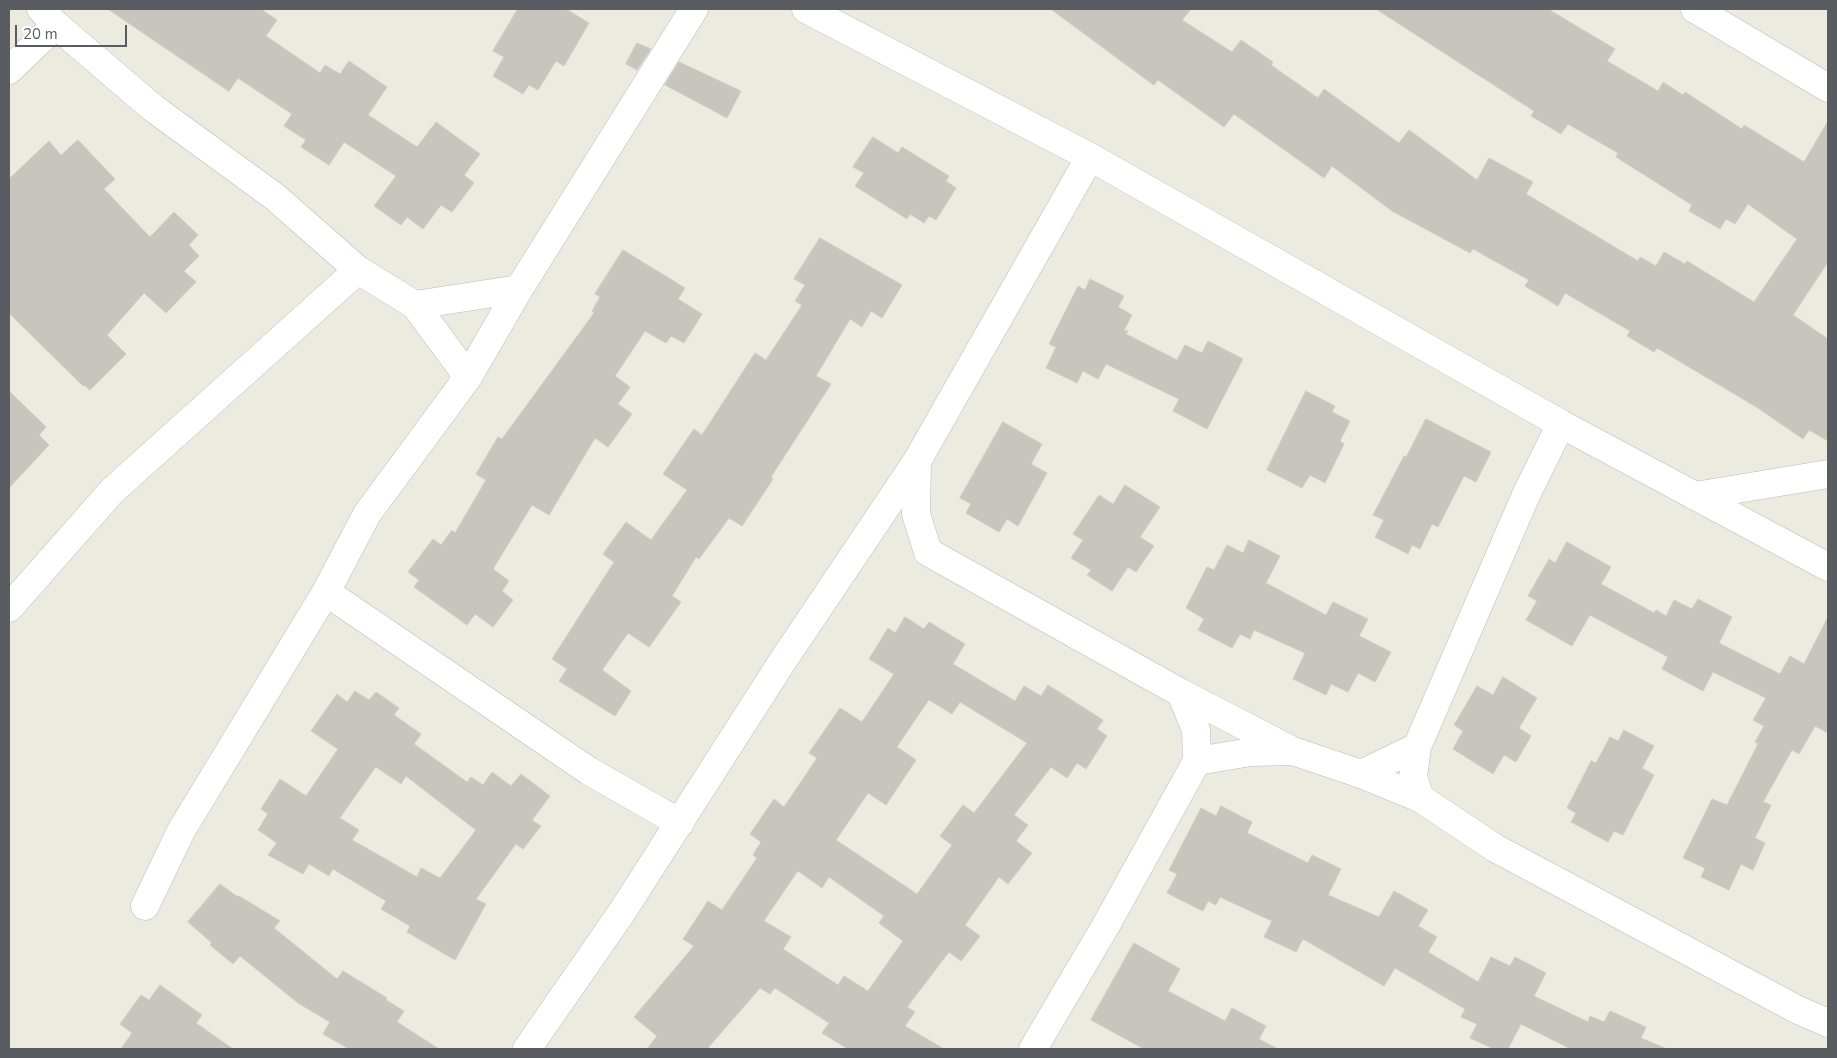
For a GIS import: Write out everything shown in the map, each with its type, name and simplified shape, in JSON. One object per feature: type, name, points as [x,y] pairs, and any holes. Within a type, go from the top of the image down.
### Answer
[{"type":"street","points":[[146,906],[181,832],[326,592],[367,514],[468,376],[519,289],[694,9]]},
{"type":"street","points":[[806,9],[1090,157],[1561,424],[1828,567],[1828,563]]},
{"type":"street","points":[[1695,9],[1730,19],[1828,88]]},
{"type":"street","points":[[9,70],[49,17],[153,108],[275,197],[358,270],[415,304],[468,376]]},
{"type":"street","points":[[527,1049],[622,912],[777,670],[917,460],[1090,157]]},
{"type":"street","points":[[9,608],[112,491],[358,270]]},
{"type":"street","points":[[415,304],[519,289]]},
{"type":"street","points":[[1420,798],[1413,777],[1417,747],[1526,495],[1561,424]]},
{"type":"street","points":[[917,460],[916,514],[928,552],[1181,693],[1294,751],[1361,774],[1420,798],[1495,848],[1798,1010],[1828,1023]]},
{"type":"street","points":[[1695,496],[1828,474]]},
{"type":"street","points":[[326,592],[589,771],[680,823]]},
{"type":"street","points":[[1034,1049],[1197,762],[1196,730],[1181,693]]},
{"type":"street","points":[[1361,774],[1417,747]]},
{"type":"street","points":[[1197,762],[1252,752],[1294,751]]},
{"type":"building","points":[[108,9],[261,9],[277,20],[266,36],[320,73],[325,65],[340,74],[349,61],[387,87],[368,115],[417,147],[436,122],[480,154],[464,175],[474,183],[452,212],[441,205],[423,229],[407,217],[401,225],[374,206],[396,176],[344,142],[329,165],[301,147],[306,140],[284,126],[292,114],[238,78],[229,91]]},
{"type":"building","points":[[518,9],[566,9],[589,23],[564,66],[556,61],[538,90],[529,85],[523,94],[493,76],[504,57],[493,51]]},
{"type":"building","points":[[1051,9],[1191,9],[1182,20],[1232,52],[1241,40],[1273,62],[1271,65],[1318,98],[1324,89],[1399,143],[1409,130],[1477,180],[1489,158],[1533,182],[1526,194],[1638,261],[1640,257],[1656,266],[1664,252],[1685,264],[1687,261],[1754,302],[1797,239],[1748,204],[1735,224],[1726,219],[1720,229],[1689,211],[1692,205],[1616,157],[1618,153],[1568,124],[1561,134],[1531,116],[1534,111],[1376,9],[1548,9],[1615,49],[1607,61],[1658,91],[1663,82],[1683,95],[1685,92],[1742,129],[1744,125],[1804,162],[1828,121],[1828,262],[1793,315],[1828,339],[1828,441],[1809,430],[1803,439],[1758,408],[1657,348],[1654,352],[1627,336],[1630,331],[1565,293],[1558,306],[1525,286],[1529,280],[1473,249],[1470,253],[1392,211],[1332,166],[1324,178],[1234,114],[1224,127],[1158,80],[1154,85]]},
{"type":"building","points":[[637,43],[651,49],[637,70],[626,64]]},
{"type":"building","points":[[679,62],[741,91],[727,118],[665,85]]},
{"type":"building","points":[[873,137],[898,153],[902,147],[949,176],[946,181],[956,188],[936,220],[929,216],[924,223],[910,214],[907,219],[855,186],[864,173],[853,167]]},
{"type":"building","points":[[78,140],[115,179],[104,189],[150,237],[174,212],[198,235],[189,245],[199,256],[184,271],[196,282],[166,313],[144,293],[107,335],[126,354],[90,390],[83,386],[9,313],[9,179],[49,141],[61,155]]},
{"type":"building","points":[[820,238],[902,285],[882,318],[871,311],[862,327],[850,319],[816,376],[831,384],[771,477],[773,479],[742,526],[729,518],[699,559],[696,557],[672,596],[681,602],[649,647],[628,633],[602,670],[631,691],[615,716],[559,681],[567,669],[552,659],[614,562],[603,554],[626,522],[651,540],[687,490],[663,474],[694,429],[702,435],[755,353],[766,360],[802,305],[795,301],[805,285],[794,279]]},
{"type":"building","points":[[623,250],[685,288],[678,299],[702,314],[684,343],[671,336],[666,343],[645,331],[615,376],[630,387],[618,404],[632,414],[608,447],[595,438],[549,515],[532,505],[493,569],[509,581],[502,591],[513,600],[493,627],[475,614],[467,625],[414,587],[419,580],[408,572],[433,539],[441,545],[452,530],[455,533],[486,480],[476,474],[498,437],[502,439],[594,313],[592,311],[600,297],[595,294]]},
{"type":"building","points":[[1090,279],[1124,296],[1118,307],[1132,315],[1124,330],[1128,331],[1126,334],[1177,360],[1185,345],[1202,353],[1208,341],[1243,359],[1207,429],[1173,411],[1179,399],[1106,364],[1098,379],[1083,371],[1077,383],[1046,368],[1056,347],[1049,344],[1078,286],[1085,290]]},
{"type":"building","points":[[9,391],[46,427],[39,435],[49,445],[9,488]]},
{"type":"building","points":[[1306,391],[1335,406],[1332,412],[1350,421],[1340,441],[1344,444],[1325,483],[1310,475],[1302,488],[1267,470]]},
{"type":"building","points":[[1426,419],[1491,452],[1476,482],[1464,476],[1438,527],[1432,524],[1420,549],[1412,545],[1408,554],[1375,537],[1384,520],[1373,515]]},
{"type":"building","points":[[1003,422],[1042,444],[1031,464],[1047,473],[1018,526],[1007,519],[999,532],[966,513],[971,504],[960,498]]},
{"type":"building","points":[[1125,485],[1160,507],[1140,537],[1154,546],[1136,572],[1128,567],[1112,591],[1087,575],[1091,570],[1071,558],[1083,540],[1073,534],[1099,495],[1113,504]]},
{"type":"building","points":[[1249,540],[1280,556],[1266,583],[1326,615],[1333,602],[1368,619],[1359,636],[1391,652],[1375,682],[1358,673],[1348,692],[1331,684],[1326,695],[1293,679],[1305,653],[1254,630],[1250,639],[1240,634],[1232,648],[1198,630],[1204,619],[1186,608],[1207,567],[1214,570],[1227,545],[1243,553]]},
{"type":"building","points":[[1567,542],[1611,567],[1601,584],[1654,613],[1656,610],[1666,616],[1674,600],[1692,609],[1698,599],[1732,617],[1719,643],[1780,674],[1790,656],[1804,664],[1828,617],[1828,733],[1815,726],[1799,754],[1792,750],[1763,802],[1771,805],[1755,838],[1765,843],[1753,870],[1741,864],[1729,890],[1701,877],[1705,868],[1683,858],[1712,799],[1727,805],[1758,744],[1755,742],[1764,726],[1753,720],[1766,698],[1713,672],[1703,691],[1662,669],[1668,657],[1590,615],[1572,646],[1526,620],[1537,601],[1528,596],[1549,559],[1555,563]]},
{"type":"building","points":[[905,617],[924,629],[929,622],[965,644],[953,664],[1015,701],[1024,686],[1041,696],[1048,685],[1103,720],[1097,729],[1107,736],[1086,769],[1077,763],[1067,778],[1051,767],[1014,815],[1028,825],[1016,841],[1032,853],[1008,884],[999,877],[965,925],[980,936],[961,961],[949,952],[907,1007],[915,1012],[905,1026],[944,1049],[848,1049],[822,1033],[829,1023],[775,988],[770,994],[760,988],[707,1049],[647,1049],[657,1036],[634,1017],[694,946],[683,939],[708,901],[722,910],[757,858],[753,855],[761,842],[750,834],[774,799],[784,807],[817,758],[809,753],[840,708],[862,722],[894,674],[869,659],[888,628],[895,633]],"holes":[[[929,700],[952,714],[960,702],[1027,743],[974,813],[963,805],[940,836],[952,845],[917,894],[836,840],[868,793],[886,805],[916,760],[897,747]],[[798,871],[822,888],[829,877],[884,916],[879,923],[903,941],[868,991],[844,976],[838,985],[783,949],[791,937],[764,921]]]},
{"type":"building","points":[[1503,677],[1537,698],[1519,728],[1531,736],[1516,762],[1504,755],[1493,774],[1453,749],[1463,731],[1454,725],[1477,686],[1493,695]]},
{"type":"building","points":[[355,691],[369,700],[376,692],[399,708],[394,715],[421,734],[414,744],[467,782],[471,777],[483,785],[492,772],[511,786],[521,774],[550,796],[532,820],[541,826],[523,849],[516,844],[476,899],[486,904],[455,960],[407,932],[410,926],[381,909],[386,901],[333,869],[329,876],[309,864],[303,874],[268,855],[277,843],[258,830],[268,814],[261,809],[280,779],[306,796],[338,749],[311,731],[337,694],[347,702]],"holes":[[[376,767],[401,784],[406,776],[476,830],[440,878],[421,868],[417,877],[352,840],[359,830],[340,818]]]},
{"type":"building","points":[[1624,730],[1654,746],[1642,768],[1654,775],[1623,835],[1614,831],[1608,842],[1571,822],[1576,813],[1567,808],[1591,761],[1596,763],[1610,737],[1618,741]]},
{"type":"building","points":[[1221,806],[1252,822],[1247,833],[1308,863],[1312,855],[1341,869],[1328,895],[1379,917],[1394,891],[1428,910],[1418,926],[1437,937],[1428,952],[1478,982],[1491,957],[1510,966],[1515,957],[1546,973],[1534,996],[1588,1022],[1590,1016],[1604,1022],[1610,1011],[1646,1027],[1641,1038],[1667,1049],[1571,1049],[1521,1024],[1508,1049],[1494,1049],[1470,1038],[1477,1024],[1461,1017],[1465,1009],[1395,968],[1384,986],[1303,939],[1296,952],[1264,937],[1272,921],[1220,897],[1216,905],[1208,901],[1203,911],[1167,893],[1177,874],[1169,870],[1201,808],[1216,816]]},
{"type":"building","points":[[220,884],[238,897],[280,921],[274,928],[337,979],[343,971],[387,998],[386,1000],[404,1011],[397,1022],[439,1049],[349,1049],[323,1034],[330,1022],[298,1003],[240,956],[233,964],[210,945],[212,943],[188,922]]},
{"type":"building","points":[[1134,943],[1180,969],[1168,991],[1225,1021],[1232,1008],[1266,1026],[1259,1039],[1278,1049],[1144,1049],[1091,1020]]},
{"type":"building","points":[[160,985],[202,1015],[196,1023],[233,1049],[121,1049],[132,1033],[120,1024],[141,995],[149,1000]]}]
